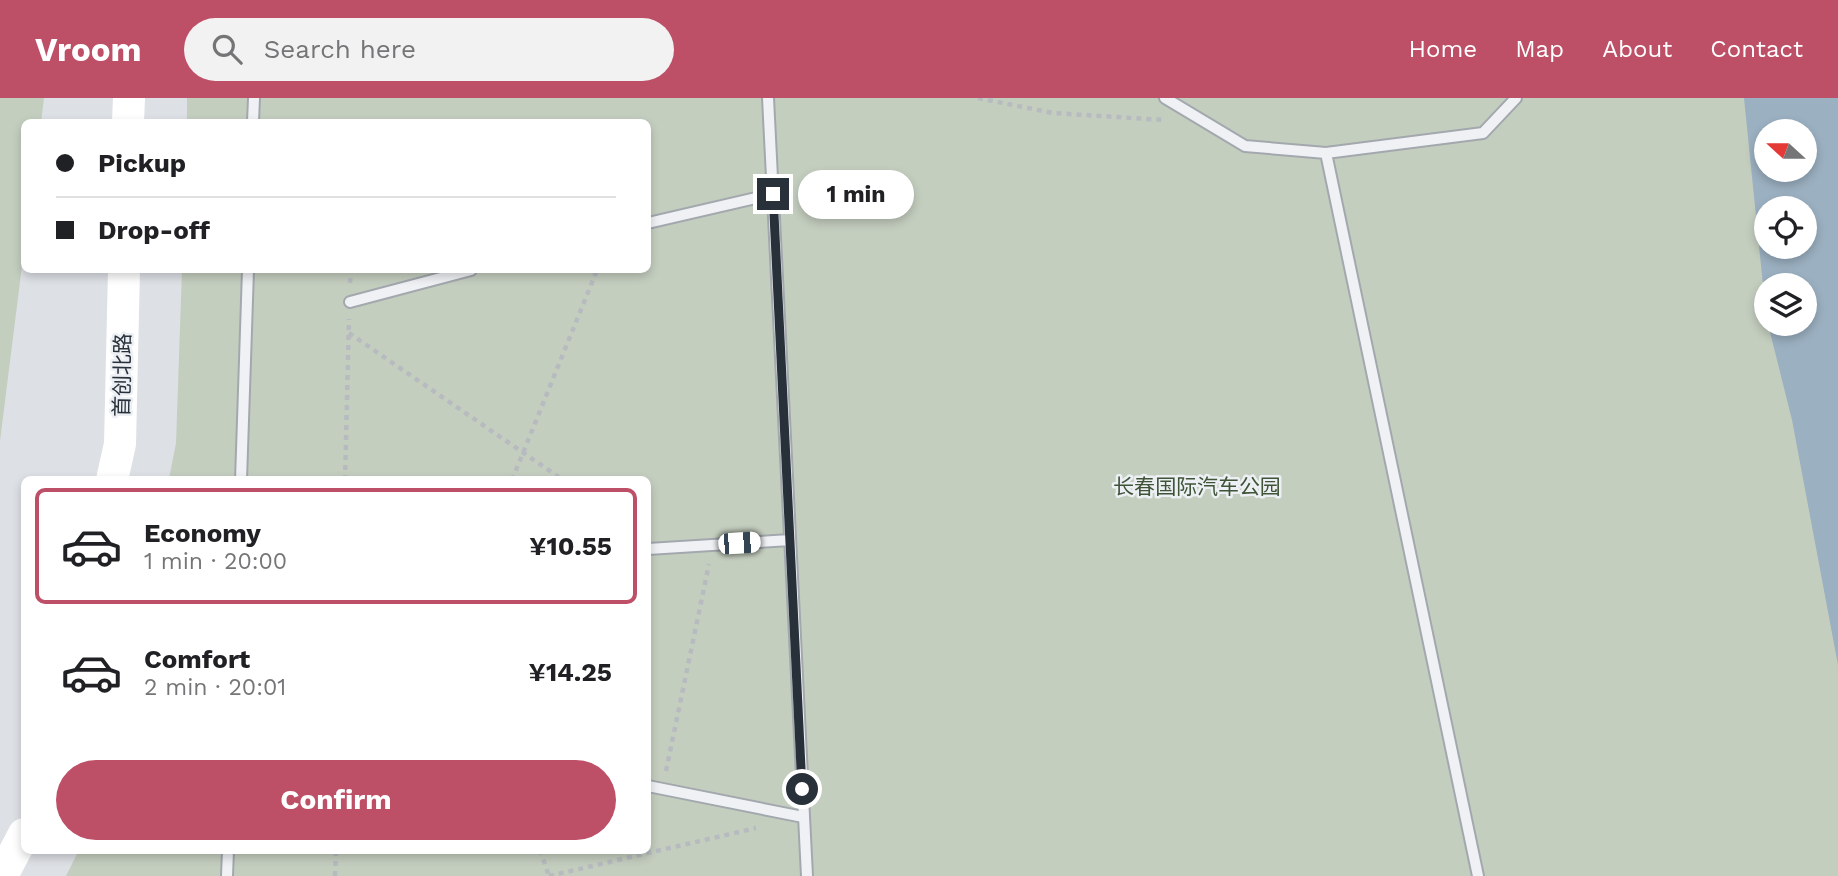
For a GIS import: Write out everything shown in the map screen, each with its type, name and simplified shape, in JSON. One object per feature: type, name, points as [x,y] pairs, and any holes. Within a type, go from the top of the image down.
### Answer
[{"type":"street","points":[[128,119],[129,98]]},
{"type":"street","name":"首创北路","points":[[113,476],[120,444],[124,273]]},
{"type":"street","points":[[2,876],[21,840]]},
{"type":"lane","points":[[253,119],[254,98]]},
{"type":"lane","points":[[768,98],[807,876]]},
{"type":"lane","points":[[1165,98],[1245,146],[1326,153],[1483,133],[1516,98]]},
{"type":"lane","points":[[1326,153],[1478,876]]},
{"type":"lane","points":[[651,222],[773,194]]},
{"type":"lane","points":[[241,476],[248,273]]},
{"type":"lane","points":[[350,302],[460,273]]},
{"type":"lane","points":[[651,549],[790,540]]},
{"type":"lane","points":[[651,787],[803,817]]},
{"type":"lane","points":[[227,876],[228,854]]},
{"type":"path","points":[[978,98],[1053,113],[1207,124]]},
{"type":"path","points":[[1009,104],[1011,98]]},
{"type":"path","points":[[345,476],[351,273]]},
{"type":"path","points":[[514,476],[596,273]]},
{"type":"path","points":[[349,333],[557,476]]},
{"type":"path","points":[[662,789],[713,545]]},
{"type":"path","points":[[651,852],[803,817]]},
{"type":"path","points":[[335,876],[336,854]]},
{"type":"path","points":[[541,854],[549,876],[644,854]]},
{"type":"green space","points":[[0,98],[44,98],[41,119],[21,119],[21,273],[0,441]]},
{"type":"green space","name":"长春国际汽车公园","points":[[187,98],[1838,98],[1838,876],[66,876],[77,854],[651,854],[651,476],[170,476],[176,443],[182,273],[651,273],[651,119],[187,119]]},
{"type":"water","points":[[1744,98],[1838,98],[1838,665],[1792,420],[1771,336],[1817,336],[1817,273],[1762,273],[1760,259],[1817,259],[1817,196],[1754,197]]},
{"type":"route","points":[[773,194],[802,789]]}]
